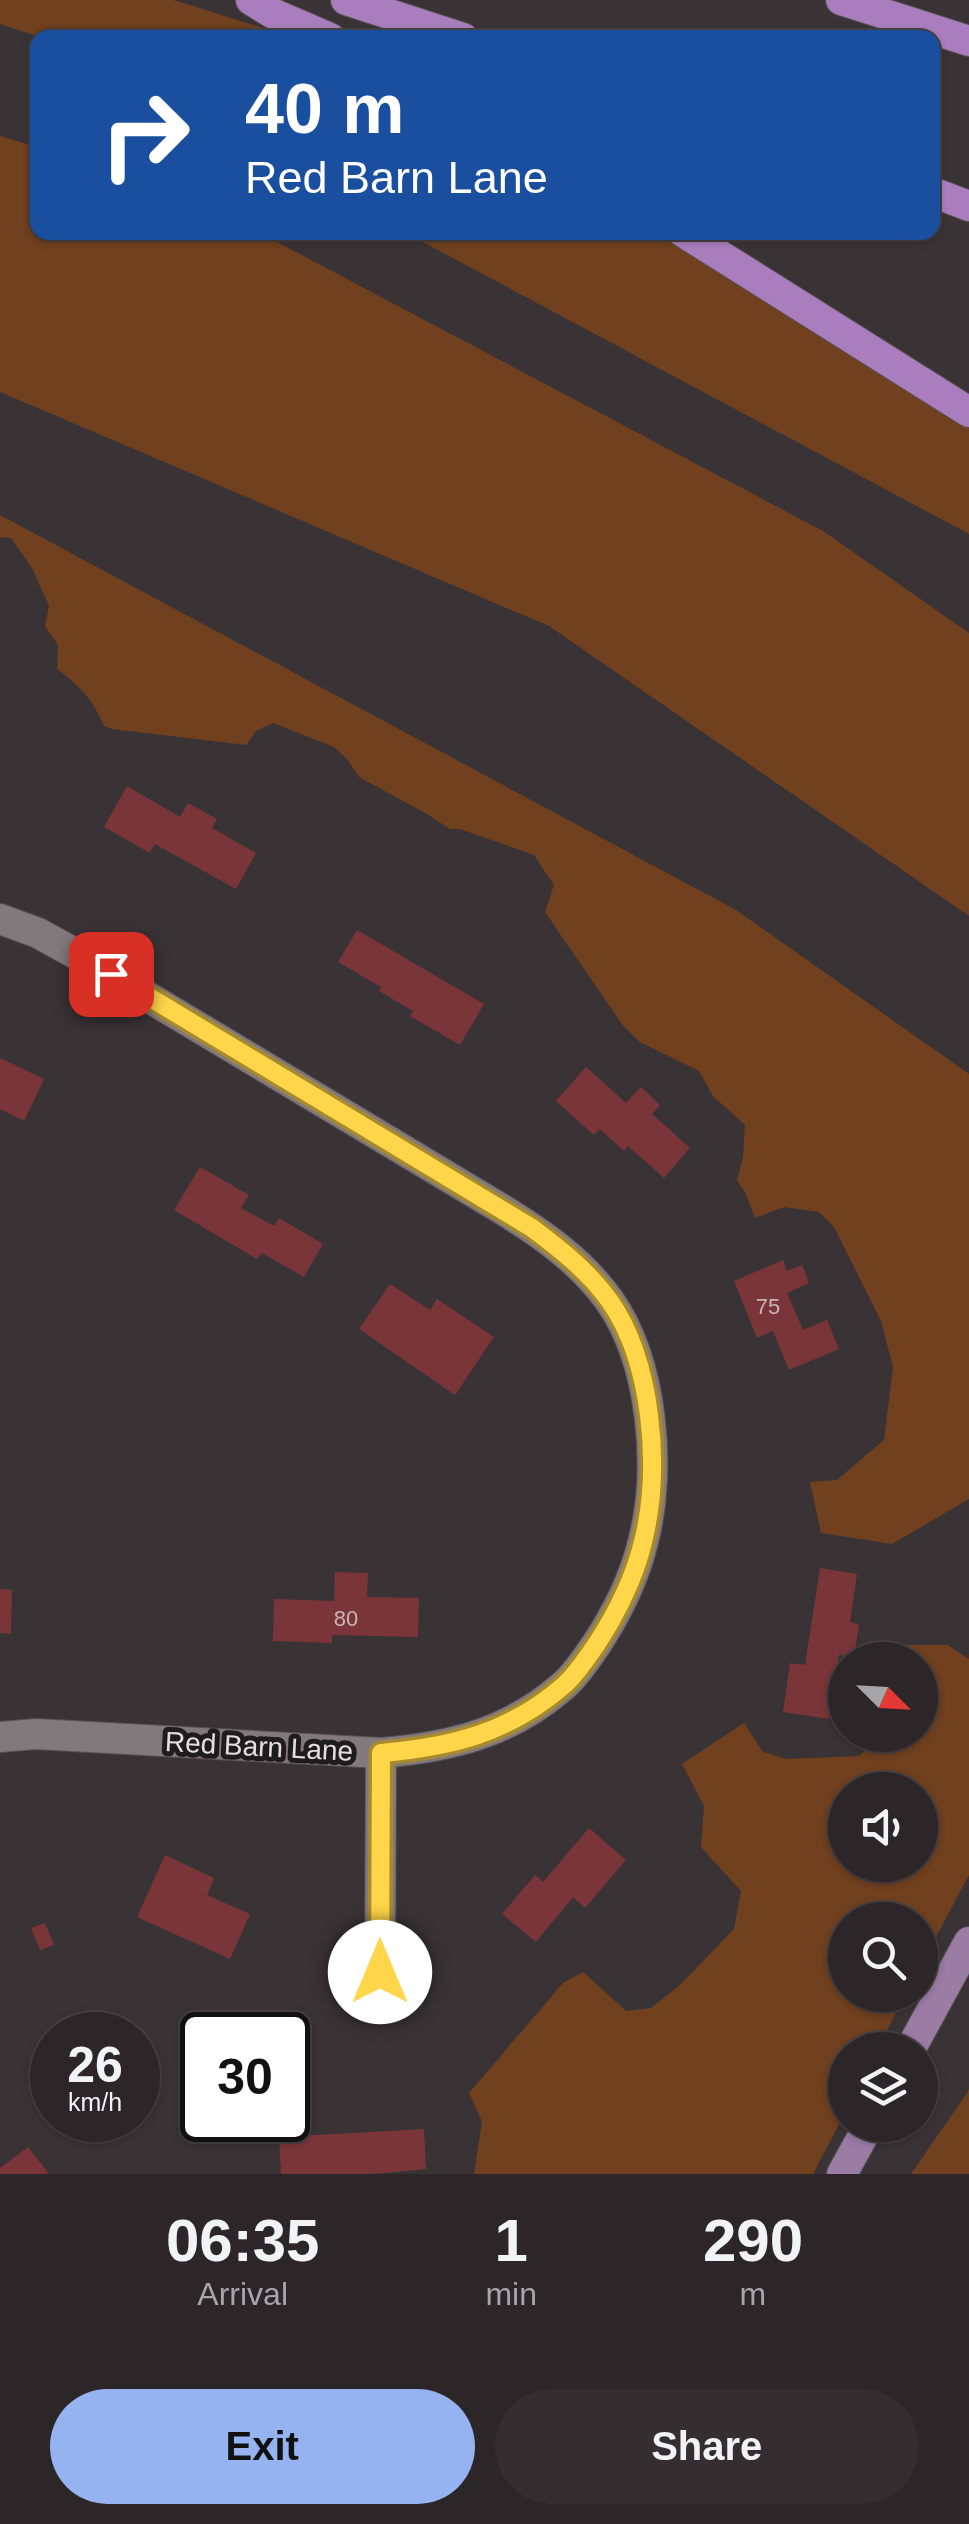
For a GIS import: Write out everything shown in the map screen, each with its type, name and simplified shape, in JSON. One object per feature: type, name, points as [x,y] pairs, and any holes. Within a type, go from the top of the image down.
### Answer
[{"type":"highway","points":[[252,0],[311,30]]},
{"type":"highway","points":[[346,0],[438,30]]},
{"type":"highway","points":[[841,0],[935,30]]},
{"type":"highway","points":[[940,32],[969,41]]},
{"type":"highway","points":[[940,195],[969,206]]},
{"type":"highway","points":[[696,240],[969,412]]},
{"type":"main road","points":[[920,2032],[969,1942]]},
{"type":"main road","points":[[842,2174],[860,2142]]},
{"type":"street","name":"Red Barn Lane","points":[[0,919],[38,933],[78,955],[532,1228],[590,1275],[628,1332],[639,1364],[652,1474],[644,1540],[617,1611],[566,1684],[517,1719],[488,1734],[451,1744],[381,1753],[36,1734],[0,1736]]},
{"type":"street","points":[[380,1972],[381,1753]]},
{"type":"shaded area","points":[[0,0],[174,0],[269,30],[30,30],[30,34],[0,24]]},
{"type":"shaded area","points":[[0,136],[30,145],[30,240],[273,240],[823,531],[969,633],[969,916],[549,626],[0,392]]},
{"type":"shaded area","points":[[419,240],[678,240],[969,420],[969,534]]},
{"type":"shaded area","points":[[0,515],[736,910],[969,1074],[969,1499],[892,1544],[821,1533],[810,1482],[837,1480],[884,1440],[893,1367],[881,1321],[834,1227],[819,1212],[784,1207],[755,1218],[737,1180],[745,1125],[713,1096],[699,1071],[640,1042],[624,1027],[545,912],[554,885],[534,855],[450,829],[359,777],[334,747],[273,723],[256,731],[246,745],[104,726],[85,694],[57,669],[58,645],[45,626],[49,606],[32,568],[11,538],[0,537]]},
{"type":"shaded area","points":[[938,1645],[948,1645],[969,1659],[969,1875],[938,1933],[938,1902],[828,1902],[828,2012],[896,2012],[886,2032],[828,2032],[830,2142],[813,2174],[474,2174],[482,2121],[469,2093],[563,1983],[583,1972],[626,2011],[651,2008],[679,1986],[734,1929],[741,1891],[701,1847],[704,1806],[682,1764],[744,1723],[763,1752],[787,1759],[859,1756],[863,1752],[938,1752]]},
{"type":"shaded area","points":[[969,2089],[969,2174],[911,2174],[933,2142],[938,2142],[938,2135]]},
{"type":"building","points":[[127,786],[180,817],[188,803],[217,819],[212,828],[256,853],[236,889],[155,844],[150,853],[104,827]]},
{"type":"building","points":[[357,930],[484,1004],[460,1045],[410,1016],[413,1011],[379,991],[381,987],[338,962]]},
{"type":"building","points":[[0,1058],[44,1079],[24,1121],[0,1109]]},
{"type":"building","points":[[586,1067],[626,1103],[641,1087],[660,1105],[652,1114],[690,1148],[664,1178],[628,1146],[624,1151],[600,1129],[594,1135],[556,1101]]},
{"type":"building","points":[[200,1167],[249,1195],[241,1208],[274,1226],[279,1218],[323,1244],[304,1277],[262,1253],[257,1259],[174,1210]]},
{"type":"building","points":[[783,1260],[787,1271],[802,1265],[809,1283],[787,1293],[803,1330],[827,1320],[839,1349],[789,1370],[773,1331],[757,1338],[734,1281]]},
{"type":"building","points":[[390,1284],[430,1310],[437,1299],[494,1337],[455,1395],[359,1329]]},
{"type":"building","points":[[820,1568],[857,1574],[850,1622],[859,1624],[856,1642],[828,1642],[828,1719],[783,1712],[790,1663],[805,1665]]},
{"type":"building","points":[[335,1572],[368,1573],[367,1597],[419,1598],[418,1637],[332,1635],[332,1643],[273,1641],[274,1599],[334,1601]]},
{"type":"building","points":[[0,1589],[12,1590],[11,1634],[0,1633]]},
{"type":"building","points":[[589,1828],[626,1860],[585,1908],[573,1897],[536,1942],[502,1914],[535,1875],[543,1882]]},
{"type":"building","points":[[165,1855],[214,1878],[207,1895],[250,1914],[230,1959],[137,1917]]},
{"type":"building","points":[[45,1923],[54,1945],[40,1950],[31,1928]]},
{"type":"building","points":[[424,2129],[426,2169],[373,2174],[281,2174],[279,2142],[310,2142],[310,2135]]},
{"type":"building","points":[[28,2147],[49,2174],[0,2174],[0,2168]]},
{"type":"route","points":[[111,974],[532,1228],[590,1275],[628,1332],[639,1364],[652,1460],[648,1513],[636,1565],[602,1636],[566,1684],[517,1719],[488,1734],[451,1744],[381,1753],[380,1972]]}]
